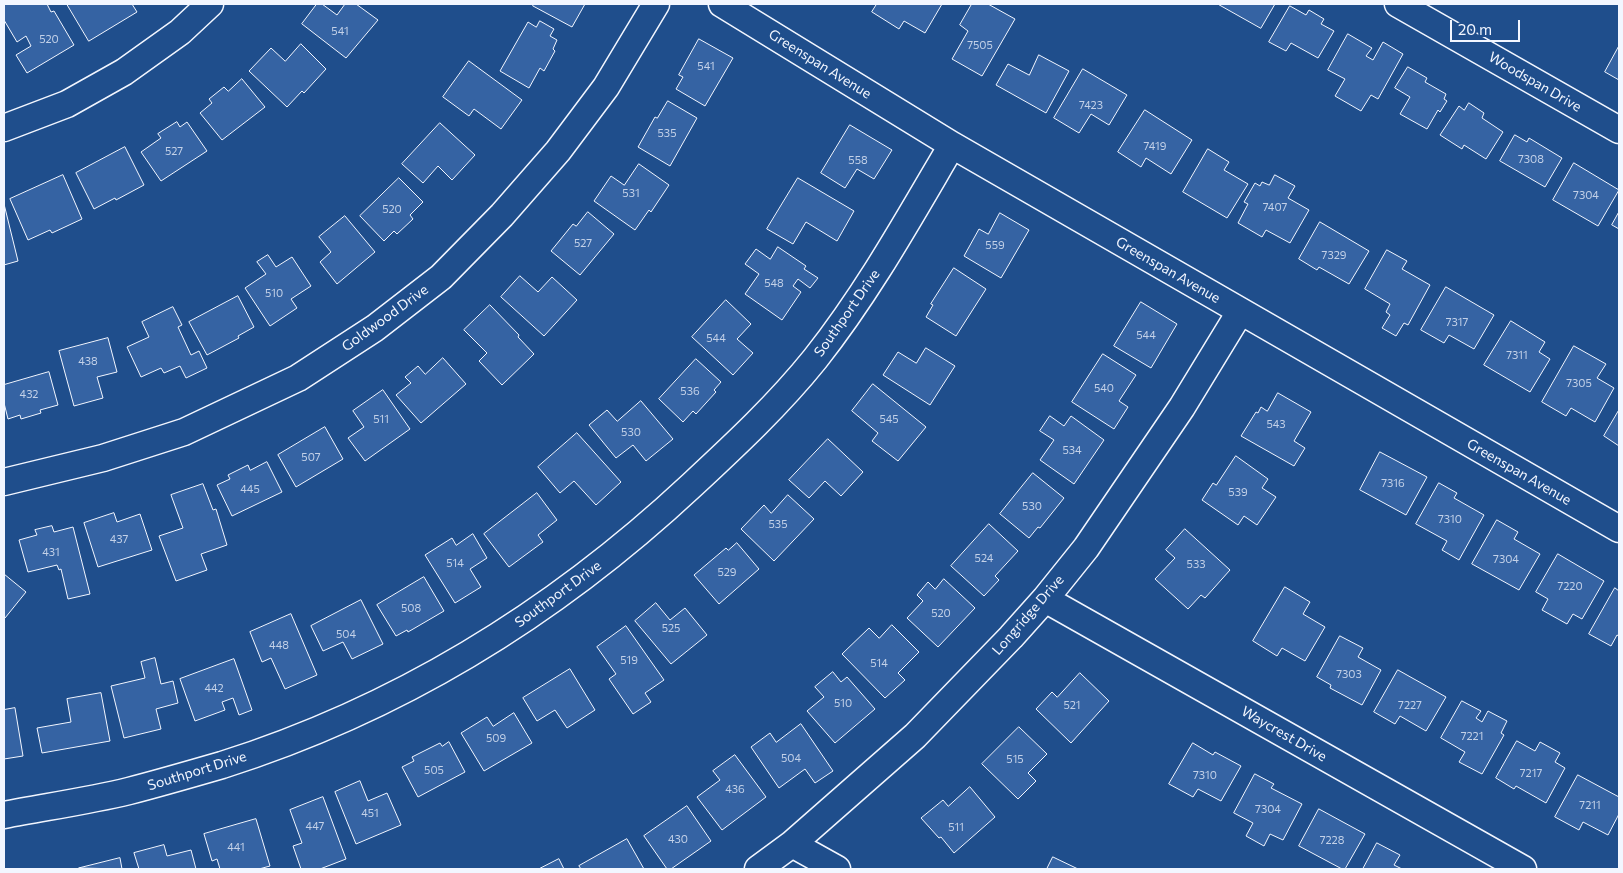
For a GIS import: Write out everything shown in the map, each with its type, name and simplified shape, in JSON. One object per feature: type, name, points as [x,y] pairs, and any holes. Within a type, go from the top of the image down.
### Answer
[{"type":"street","points":[[4,128],[67,104],[124,72],[180,32],[210,4]]},
{"type":"street","name":"Goldwood Drive","points":[[4,482],[102,458],[184,432],[298,378],[376,328],[441,277],[502,215],[552,158],[606,87],[656,4]]},
{"type":"street","name":"Greenspan Avenue","points":[[722,4],[952,145],[1619,529]]},
{"type":"street","name":"Woodspan Drive","points":[[1398,4],[1619,130]]},
{"type":"street","name":"Southport Drive","points":[[4,815],[127,792],[224,764],[314,731],[423,680],[492,641],[586,575],[666,509],[780,401],[843,322],[878,272],[952,145]]},
{"type":"street","name":"Longridge Drive","points":[[758,869],[792,844],[915,736],[1011,637],[1086,548],[1182,406],[1240,312]]},
{"type":"street","name":"Waycrest Drive","points":[[1044,598],[1523,869]]},
{"type":"street","points":[[792,844],[837,869]]},
{"type":"building","points":[[4,4],[47,4],[51,12],[54,11],[74,45],[27,73],[16,55],[31,46],[26,36],[17,42],[4,20]]},
{"type":"building","points":[[67,4],[132,4],[137,12],[89,41]]},
{"type":"building","points":[[317,4],[322,4],[337,15],[345,4],[356,4],[378,20],[346,58],[302,24]]},
{"type":"building","points":[[534,4],[585,4],[572,27],[533,6]]},
{"type":"building","points":[[877,4],[942,4],[925,33],[904,21],[899,29],[872,12]]},
{"type":"building","points":[[972,4],[988,4],[1015,19],[982,76],[952,59],[968,31],[960,25]]},
{"type":"building","points":[[1218,4],[1275,4],[1261,28]]},
{"type":"building","points":[[1290,6],[1306,15],[1309,10],[1324,19],[1321,24],[1334,31],[1318,58],[1291,43],[1286,51],[1269,42]]},
{"type":"building","points":[[540,21],[554,29],[550,36],[557,40],[553,49],[555,51],[544,71],[540,68],[529,88],[500,71],[528,22],[536,27]]},
{"type":"building","points":[[1348,34],[1372,48],[1366,56],[1373,60],[1383,42],[1403,54],[1378,99],[1371,95],[1361,111],[1335,96],[1345,79],[1328,70]]},
{"type":"building","points":[[699,39],[733,58],[705,106],[676,89],[683,77],[679,75]]},
{"type":"building","points":[[301,44],[326,69],[304,93],[302,91],[287,107],[249,71],[271,48],[285,61]]},
{"type":"building","points":[[1619,46],[1619,80],[1605,72]]},
{"type":"building","points":[[1039,55],[1069,71],[1046,113],[996,85],[1008,64],[1029,75]]},
{"type":"building","points":[[469,61],[522,100],[501,129],[474,109],[469,116],[443,97]]},
{"type":"building","points":[[1408,67],[1427,78],[1425,82],[1446,94],[1444,99],[1447,101],[1440,112],[1438,110],[1427,129],[1400,114],[1410,97],[1395,88]]},
{"type":"building","points":[[1083,69],[1127,95],[1109,125],[1091,114],[1079,133],[1054,118]]},
{"type":"building","points":[[242,79],[265,107],[222,140],[200,113],[212,103],[209,99],[224,87],[228,91]]},
{"type":"building","points":[[668,101],[697,118],[670,166],[638,147],[655,117],[657,118]]},
{"type":"building","points":[[1469,103],[1484,113],[1482,118],[1503,132],[1486,159],[1464,145],[1462,149],[1440,135],[1459,106],[1464,110]]},
{"type":"building","points":[[1145,110],[1192,140],[1171,174],[1146,158],[1141,167],[1118,152]]},
{"type":"building","points":[[177,122],[180,127],[187,122],[207,151],[161,181],[141,152],[161,138],[158,134]]},
{"type":"building","points":[[440,123],[475,155],[452,180],[438,166],[423,183],[402,164]]},
{"type":"building","points":[[850,125],[892,150],[874,179],[857,169],[845,188],[821,173]]},
{"type":"building","points":[[1515,135],[1527,142],[1529,138],[1562,158],[1545,187],[1500,161]]},
{"type":"building","points":[[125,147],[144,185],[94,209],[76,173]]},
{"type":"building","points":[[1208,149],[1229,162],[1224,170],[1248,184],[1227,218],[1183,192]]},
{"type":"building","points":[[1574,163],[1619,190],[1598,226],[1553,200]]},
{"type":"building","points":[[639,164],[669,185],[651,212],[649,210],[635,230],[594,201],[611,176],[624,185]]},
{"type":"building","points":[[63,175],[82,219],[52,233],[50,230],[28,240],[10,199]]},
{"type":"building","points":[[1275,175],[1295,186],[1288,198],[1309,210],[1290,243],[1266,230],[1262,237],[1238,223],[1248,204],[1244,202],[1255,183],[1260,186],[1262,182],[1269,185]]},
{"type":"building","points":[[399,178],[423,202],[410,215],[413,219],[397,234],[394,231],[384,241],[360,216]]},
{"type":"building","points":[[798,178],[854,211],[837,241],[806,222],[793,244],[767,229]]},
{"type":"building","points":[[4,204],[18,261],[4,265]]},
{"type":"building","points":[[588,212],[614,234],[580,275],[551,251],[573,224],[576,226]]},
{"type":"building","points":[[1619,212],[1619,229],[1612,225]]},
{"type":"building","points":[[1000,213],[1029,230],[1001,278],[964,256],[979,229],[988,234]]},
{"type":"building","points":[[345,216],[375,252],[337,284],[320,262],[331,252],[319,237]]},
{"type":"building","points":[[1320,222],[1369,251],[1349,284],[1319,267],[1317,270],[1299,259]]},
{"type":"building","points":[[778,247],[806,266],[804,269],[818,278],[810,288],[798,279],[793,286],[801,292],[782,320],[745,294],[759,274],[745,264],[756,249],[770,259]]},
{"type":"building","points":[[1387,250],[1407,261],[1402,269],[1430,285],[1408,325],[1404,323],[1396,336],[1382,328],[1390,315],[1386,312],[1390,304],[1365,289]]},
{"type":"building","points":[[268,255],[276,267],[292,257],[311,286],[291,299],[297,308],[270,326],[245,288],[266,274],[257,262]]},
{"type":"building","points":[[954,268],[986,289],[956,336],[926,317],[933,305],[931,304]]},
{"type":"building","points":[[520,276],[538,292],[552,277],[577,300],[544,336],[501,297]]},
{"type":"building","points":[[1446,287],[1494,315],[1474,349],[1449,335],[1444,343],[1421,330]]},
{"type":"building","points":[[238,296],[254,327],[238,336],[239,338],[207,355],[189,322]]},
{"type":"building","points":[[726,300],[751,324],[737,339],[753,353],[733,375],[692,337]]},
{"type":"building","points":[[1141,302],[1177,324],[1151,368],[1114,346]]},
{"type":"building","points":[[490,305],[519,335],[518,337],[534,354],[502,385],[479,361],[487,353],[464,330]]},
{"type":"building","points":[[173,307],[182,325],[178,327],[191,355],[199,351],[207,368],[186,378],[180,366],[164,373],[161,368],[141,377],[127,347],[149,337],[142,322]]},
{"type":"building","points":[[1511,321],[1545,342],[1539,352],[1550,359],[1530,392],[1484,365]]},
{"type":"building","points":[[108,338],[117,372],[97,377],[103,398],[74,406],[59,351]]},
{"type":"building","points":[[1574,346],[1606,364],[1597,378],[1614,388],[1595,422],[1571,408],[1566,416],[1542,402]]},
{"type":"building","points":[[926,348],[955,366],[930,405],[883,375],[898,352],[916,363]]},
{"type":"building","points":[[1103,354],[1136,375],[1119,401],[1128,407],[1114,429],[1072,402]]},
{"type":"building","points":[[443,358],[466,384],[421,423],[396,395],[411,383],[405,377],[418,366],[425,374]]},
{"type":"building","points":[[696,359],[721,382],[714,390],[716,392],[696,414],[693,411],[683,422],[659,399]]},
{"type":"building","points":[[49,372],[58,405],[40,410],[41,413],[21,419],[20,415],[8,419],[4,403],[4,385]]},
{"type":"building","points":[[873,384],[926,427],[898,461],[872,441],[878,433],[852,411]]},
{"type":"building","points":[[383,390],[410,429],[365,461],[348,438],[364,427],[353,411]]},
{"type":"building","points":[[1278,393],[1311,412],[1294,441],[1305,448],[1294,466],[1241,436],[1256,412],[1258,413],[1261,407],[1267,411]]},
{"type":"building","points":[[641,401],[673,439],[646,461],[633,445],[616,458],[589,425],[607,410],[617,421]]},
{"type":"building","points":[[1619,410],[1619,446],[1604,436]]},
{"type":"building","points":[[1050,416],[1064,426],[1071,416],[1104,440],[1074,484],[1040,460],[1054,440],[1040,431]]},
{"type":"building","points":[[325,427],[343,459],[296,487],[278,455]]},
{"type":"building","points":[[577,433],[621,482],[596,505],[574,481],[560,493],[538,467]]},
{"type":"building","points":[[828,439],[863,472],[841,496],[825,481],[809,498],[789,480]]},
{"type":"building","points":[[1380,452],[1427,477],[1406,515],[1360,490]]},
{"type":"building","points":[[1236,456],[1268,479],[1262,488],[1276,497],[1257,525],[1244,516],[1238,525],[1202,500],[1213,483],[1216,485]]},
{"type":"building","points":[[267,462],[282,492],[232,516],[217,485],[230,479],[228,475],[248,465],[250,470]]},
{"type":"building","points":[[1033,473],[1064,498],[1040,528],[1038,527],[1029,538],[1000,514]]},
{"type":"building","points":[[1439,483],[1457,493],[1454,498],[1484,515],[1459,560],[1442,550],[1447,541],[1416,524]]},
{"type":"building","points":[[203,484],[213,510],[216,509],[227,545],[201,554],[207,570],[176,581],[159,536],[183,528],[171,495]]},
{"type":"building","points":[[537,493],[557,520],[538,535],[543,542],[509,567],[484,534]]},
{"type":"building","points":[[788,495],[814,519],[774,561],[741,529],[764,505],[771,513]]},
{"type":"building","points":[[114,513],[117,522],[140,514],[152,550],[98,567],[84,523]]},
{"type":"building","points":[[1497,520],[1518,532],[1514,539],[1540,554],[1519,590],[1472,564]]},
{"type":"building","points":[[989,524],[1018,551],[995,576],[999,580],[984,596],[951,566]]},
{"type":"building","points":[[52,526],[54,532],[73,527],[90,594],[68,599],[61,569],[59,570],[57,565],[28,572],[19,540],[37,535],[35,530]]},
{"type":"building","points":[[1185,529],[1230,570],[1205,598],[1201,595],[1188,609],[1155,579],[1175,558],[1166,550]]},
{"type":"building","points":[[473,534],[487,558],[470,569],[481,587],[455,603],[425,555],[452,538],[456,545]]},
{"type":"building","points":[[737,543],[759,569],[719,604],[694,575],[726,548],[728,550]]},
{"type":"building","points":[[1558,554],[1604,581],[1582,619],[1573,614],[1567,624],[1542,610],[1548,599],[1536,592]]},
{"type":"building","points":[[4,574],[26,592],[5,618],[4,617]]},
{"type":"building","points":[[424,577],[444,611],[408,632],[407,630],[396,636],[377,605]]},
{"type":"building","points":[[944,579],[975,608],[938,647],[907,618],[923,601],[917,595],[928,582],[935,589]]},
{"type":"building","points":[[1285,587],[1310,602],[1303,614],[1325,627],[1305,661],[1282,648],[1277,656],[1253,641]]},
{"type":"building","points":[[1615,588],[1619,591],[1619,636],[1617,635],[1611,646],[1589,634]]},
{"type":"building","points":[[361,600],[383,644],[352,659],[343,642],[323,651],[311,626]]},
{"type":"building","points":[[656,603],[670,620],[685,608],[707,635],[671,664],[635,621]]},
{"type":"building","points":[[291,614],[317,675],[285,689],[271,658],[262,662],[250,632]]},
{"type":"building","points":[[892,625],[919,652],[898,673],[905,680],[885,698],[842,654],[869,628],[879,638]]},
{"type":"building","points":[[626,626],[664,680],[645,693],[651,702],[633,714],[609,679],[616,674],[597,647]]},
{"type":"building","points":[[1340,636],[1363,648],[1358,657],[1381,670],[1362,705],[1330,688],[1331,685],[1317,677]]},
{"type":"building","points":[[155,658],[161,684],[173,681],[178,703],[156,709],[161,729],[124,738],[111,686],[145,678],[141,662]]},
{"type":"building","points":[[234,659],[252,710],[239,715],[233,698],[222,702],[225,710],[195,721],[180,679]]},
{"type":"building","points":[[570,669],[595,710],[567,728],[555,710],[537,721],[523,698]]},
{"type":"building","points":[[1398,670],[1446,697],[1426,731],[1400,716],[1395,724],[1374,712]]},
{"type":"building","points":[[833,672],[841,682],[847,677],[875,709],[835,743],[807,711],[824,697],[815,687]]},
{"type":"building","points":[[1080,673],[1109,701],[1071,743],[1036,709],[1052,692],[1057,697]]},
{"type":"building","points":[[101,693],[110,741],[42,753],[37,728],[71,722],[67,699]]},
{"type":"building","points":[[1462,701],[1481,711],[1476,718],[1482,722],[1488,711],[1507,721],[1501,733],[1504,735],[1482,774],[1459,762],[1465,752],[1441,738]]},
{"type":"building","points":[[15,708],[23,756],[4,759],[4,710]]},
{"type":"building","points":[[514,713],[532,743],[484,771],[461,733],[487,717],[493,726]]},
{"type":"building","points":[[801,724],[833,771],[815,783],[805,769],[779,788],[751,747],[770,733],[776,742]]},
{"type":"building","points":[[1019,727],[1047,754],[1028,773],[1036,781],[1018,799],[982,764]]},
{"type":"building","points":[[1517,741],[1535,751],[1540,742],[1560,753],[1555,762],[1565,768],[1546,803],[1516,786],[1514,789],[1496,778]]},
{"type":"building","points":[[449,742],[465,772],[418,797],[402,767],[414,761],[412,757],[440,743],[442,746]]},
{"type":"building","points":[[1193,743],[1213,755],[1215,752],[1241,766],[1221,801],[1198,789],[1193,797],[1169,784]]},
{"type":"building","points":[[735,755],[766,797],[722,830],[697,797],[720,780],[713,771]]},
{"type":"building","points":[[1255,774],[1274,784],[1271,788],[1302,804],[1283,840],[1270,834],[1264,846],[1246,836],[1253,823],[1234,813]]},
{"type":"building","points":[[1578,775],[1619,797],[1619,814],[1608,835],[1583,822],[1579,830],[1555,817]]},
{"type":"building","points":[[360,781],[368,801],[387,793],[401,825],[356,844],[335,792]]},
{"type":"building","points":[[970,787],[995,817],[954,853],[941,837],[939,838],[921,818],[943,800],[948,806]]},
{"type":"building","points":[[323,797],[346,859],[320,869],[301,869],[293,846],[302,843],[290,810]]},
{"type":"building","points":[[687,806],[711,841],[671,869],[667,869],[644,836]]},
{"type":"building","points":[[1319,809],[1365,834],[1345,869],[1299,846]]},
{"type":"building","points":[[256,819],[270,866],[259,869],[220,869],[217,859],[212,861],[204,834]]},
{"type":"building","points":[[627,839],[644,869],[581,869],[579,866]]},
{"type":"building","points":[[1377,843],[1400,855],[1394,865],[1402,869],[1363,869]]},
{"type":"building","points":[[164,845],[167,856],[191,850],[196,869],[139,869],[134,853]]},
{"type":"building","points":[[1053,857],[1078,869],[1047,869]]},
{"type":"building","points":[[120,858],[122,869],[79,868]]},
{"type":"building","points":[[559,859],[564,869],[539,869]]}]
